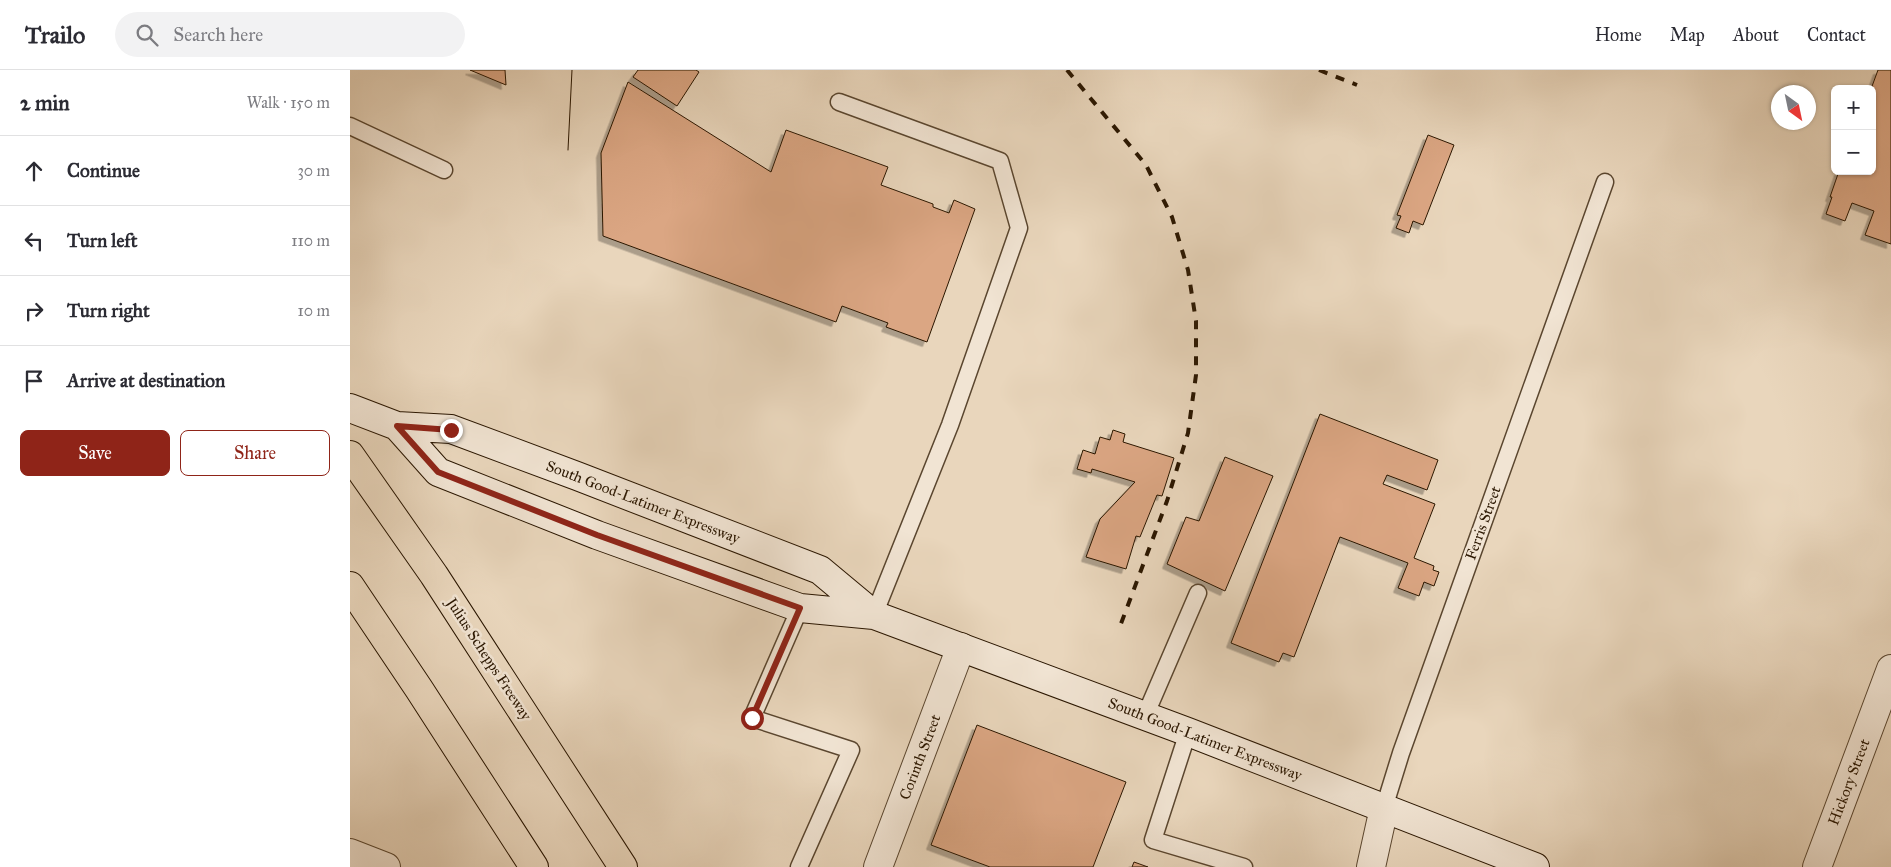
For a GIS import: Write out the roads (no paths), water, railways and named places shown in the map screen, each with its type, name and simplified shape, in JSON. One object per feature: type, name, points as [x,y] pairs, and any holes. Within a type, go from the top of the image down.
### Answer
[{"type":"highway","name":"Julius Schepps Freeway","points":[[350,455],[434,575],[623,867]]},
{"type":"highway","points":[[350,586],[534,867]]},
{"type":"main road","name":"South Good-Latimer Expressway","points":[[350,408],[397,426],[451,430],[577,476],[820,570],[874,615]]},
{"type":"main road","name":"South Good-Latimer Expressway","points":[[397,426],[438,472],[597,535],[800,608],[874,615],[1188,732],[1535,867]]},
{"type":"main road","name":"Corinth Street","points":[[878,867],[961,647]]},
{"type":"main road","name":"Hickory Street","points":[[1817,867],[1891,669]]},
{"type":"main road","name":"Ferris Street","points":[[1371,867],[1384,808]]},
{"type":"main road","points":[[350,853],[386,867]]},
{"type":"lane","points":[[839,102],[1000,161],[1019,228],[950,425],[874,615]]},
{"type":"lane","points":[[350,126],[444,170]]},
{"type":"lane","name":"Ferris Street","points":[[1384,808],[1401,752],[1604,182]]},
{"type":"lane","points":[[1145,716],[1198,593]]},
{"type":"lane","points":[[799,867],[852,750],[752,718],[800,608]]},
{"type":"lane","points":[[1188,732],[1153,840],[1244,867]]},
{"type":"tram line","points":[[568,150],[572,70]]},
{"type":"railway","points":[[1067,70],[1146,165],[1172,217],[1188,270],[1196,321],[1196,375],[1188,433],[1167,501],[1119,629]]},
{"type":"railway","points":[[1319,70],[1357,85]]}]
